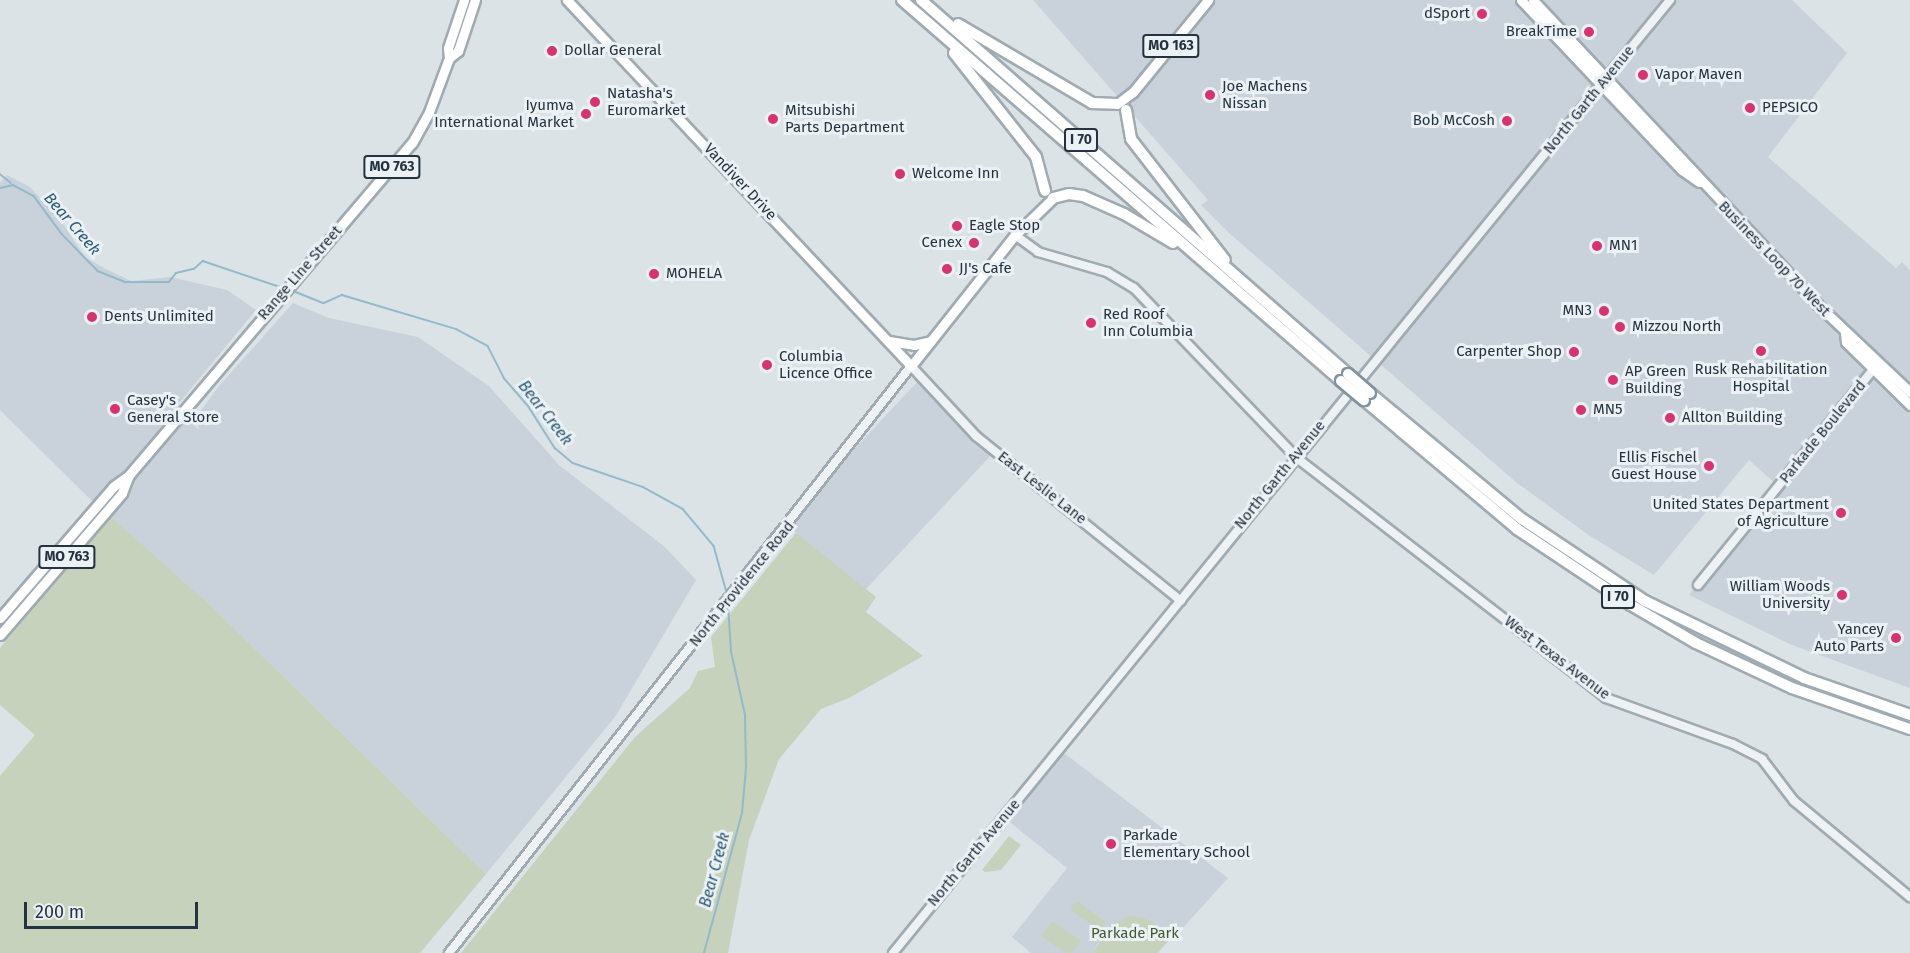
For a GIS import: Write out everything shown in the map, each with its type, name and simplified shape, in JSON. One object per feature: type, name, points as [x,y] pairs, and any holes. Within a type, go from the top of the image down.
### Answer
[{"type":"highway","name":"I 70","points":[[902,0],[1217,274],[1345,378],[1517,529],[1631,605],[1696,642],[1792,688],[1910,729]]},
{"type":"highway","name":"I 70","points":[[922,0],[1240,279],[1345,378]]},
{"type":"highway","points":[[922,0],[976,37],[1092,103],[1121,107],[1131,138],[1240,279]]},
{"type":"highway","points":[[930,25],[1036,157],[1049,195],[1083,196],[1124,214],[1217,274]]},
{"type":"highway","name":"I 70","points":[[1367,397],[1522,519],[1645,601],[1804,678],[1908,714]]},
{"type":"main road","name":"Range Line Street","points":[[0,618],[114,486],[129,475],[412,142],[429,112],[449,58],[448,48],[464,0]]},
{"type":"main road","name":"Range Line Street","points":[[449,58],[458,51],[476,0]]},
{"type":"main road","name":"Vandiver Drive","points":[[567,0],[911,366]]},
{"type":"main road","name":"MO 163","points":[[1121,107],[1208,0]]},
{"type":"main road","points":[[1521,0],[1605,82]]},
{"type":"main road","points":[[1533,0],[1605,82]]},
{"type":"main road","name":"Business Loop 70 West","points":[[1605,82],[1691,166],[1703,185],[1845,333],[1852,334],[1910,405]]},
{"type":"main road","name":"North Providence Road","points":[[911,366],[1049,195]]},
{"type":"main road","points":[[889,341],[914,345],[931,341]]},
{"type":"main road","name":"Business Loop 70 West","points":[[1876,366],[1910,392]]},
{"type":"main road","name":"Range Line Street","points":[[0,635],[122,493],[129,475]]},
{"type":"main road","points":[[0,625],[7,610]]},
{"type":"street","name":"North Garth Avenue","points":[[893,953],[1671,0]]},
{"type":"street","name":"West Texas Avenue","points":[[1015,235],[1038,252],[1107,272],[1134,288],[1297,458],[1606,698],[1733,744],[1762,759],[1794,801],[1910,897]]},
{"type":"street","name":"North Providence Road","points":[[449,953],[767,553],[911,366]]},
{"type":"street","name":"East Leslie Lane","points":[[911,366],[976,436],[1181,601]]},
{"type":"street","name":"Parkade Boulevard","points":[[1698,585],[1876,366]]},
{"type":"shaded area","points":[[1033,0],[1792,0],[1847,53],[1768,157],[1896,268],[1902,262],[1910,270],[1910,688],[1792,645],[1689,595],[1778,486],[1749,460],[1654,575],[1590,536],[1517,483],[1229,233],[1201,205],[1208,200]]},
{"type":"shaded area","points":[[7,175],[30,187],[60,219],[85,257],[106,269],[131,281],[170,277],[227,290],[256,310],[175,408],[199,430],[197,416],[219,386],[293,303],[329,318],[418,337],[489,386],[559,465],[665,547],[696,580],[615,717],[486,874],[206,601],[91,500],[0,410],[0,183]]},
{"type":"shaded area","points":[[917,382],[993,453],[861,594],[785,523]]},
{"type":"shaded area","name":"Parkade Elementary School","points":[[1064,753],[1228,878],[1172,940],[1152,920],[1131,915],[1103,933],[1093,953],[1031,953],[1012,937],[1067,868],[1007,820]]},
{"type":"green space","points":[[111,517],[206,601],[486,874],[420,953],[0,953],[0,776],[35,735],[0,705],[0,648]]},
{"type":"green space","points":[[796,533],[876,597],[866,612],[923,656],[849,698],[821,709],[779,759],[749,840],[728,953],[461,953],[635,737],[690,688],[698,671],[715,667],[711,637]]},
{"type":"green space","points":[[1009,836],[1021,845],[1001,870],[985,872],[982,870]]},
{"type":"green space","points":[[1078,902],[1106,922],[1101,930],[1071,911],[1072,905]]},
{"type":"green space","name":"Parkade Park","points":[[1131,915],[1152,920],[1170,939],[1158,953],[1093,953],[1109,926]]},
{"type":"green space","points":[[1052,921],[1081,941],[1072,953],[1066,953],[1041,936]]},
{"type":"waterway","points":[[0,174],[11,183]]},
{"type":"waterway","name":"Bear Creek","points":[[0,188],[13,185],[34,196],[62,234],[98,271],[125,282],[169,282],[176,273],[194,269],[203,261],[283,288]]},
{"type":"waterway","name":"Bear Creek","points":[[291,290],[324,303],[342,295],[456,329],[488,346],[504,378],[529,407],[555,448],[573,463],[643,487],[683,509],[714,546],[727,593]]},
{"type":"waterway","name":"Bear Creek","points":[[704,953],[742,813],[746,768],[745,715],[731,652],[728,604]]},
{"type":"place","name":"dSport","points":[[1482,14]]},
{"type":"place","name":"BreakTime","points":[[1589,32]]},
{"type":"place","name":"Dollar General","points":[[552,51]]},
{"type":"place","name":"Vapor Maven","points":[[1643,75]]},
{"type":"place","name":"Joe Machens Nissan","points":[[1210,95]]},
{"type":"place","name":"Natasha's Euromarket","points":[[595,102]]},
{"type":"place","name":"PEPSICO","points":[[1750,108]]},
{"type":"place","name":"Iyumva International Market","points":[[586,114]]},
{"type":"place","name":"Mitsubishi Parts Department","points":[[773,119]]},
{"type":"place","name":"Bob McCosh","points":[[1507,121]]},
{"type":"place","name":"Welcome Inn","points":[[900,174]]},
{"type":"place","name":"Eagle Stop","points":[[957,226]]},
{"type":"place","name":"Cenex","points":[[974,243]]},
{"type":"place","name":"MN1","points":[[1597,246]]},
{"type":"place","name":"JJ's Cafe","points":[[947,269]]},
{"type":"place","name":"MOHELA","points":[[654,274]]},
{"type":"place","name":"MN3","points":[[1604,311]]},
{"type":"place","name":"Dents Unlimited","points":[[92,317]]},
{"type":"place","name":"Red Roof Inn Columbia","points":[[1091,323]]},
{"type":"place","name":"Mizzou North","points":[[1620,327]]},
{"type":"place","name":"Rusk Rehabilitation Hospital","points":[[1761,351]]},
{"type":"place","name":"Carpenter Shop","points":[[1574,352]]},
{"type":"place","name":"Columbia Licence Office","points":[[767,365]]},
{"type":"place","name":"AP Green Building","points":[[1613,380]]},
{"type":"place","name":"Casey's General Store","points":[[115,409]]},
{"type":"place","name":"MN5","points":[[1581,410]]},
{"type":"place","name":"Allton Building","points":[[1670,418]]},
{"type":"place","name":"Ellis Fischel Guest House","points":[[1709,466]]},
{"type":"place","name":"United States Department of Agriculture","points":[[1841,513]]},
{"type":"place","name":"William Woods University","points":[[1842,595]]},
{"type":"place","name":"Yancey Auto Parts","points":[[1896,638]]},
{"type":"place","name":"Parkade Elementary School","points":[[1111,844]]}]
